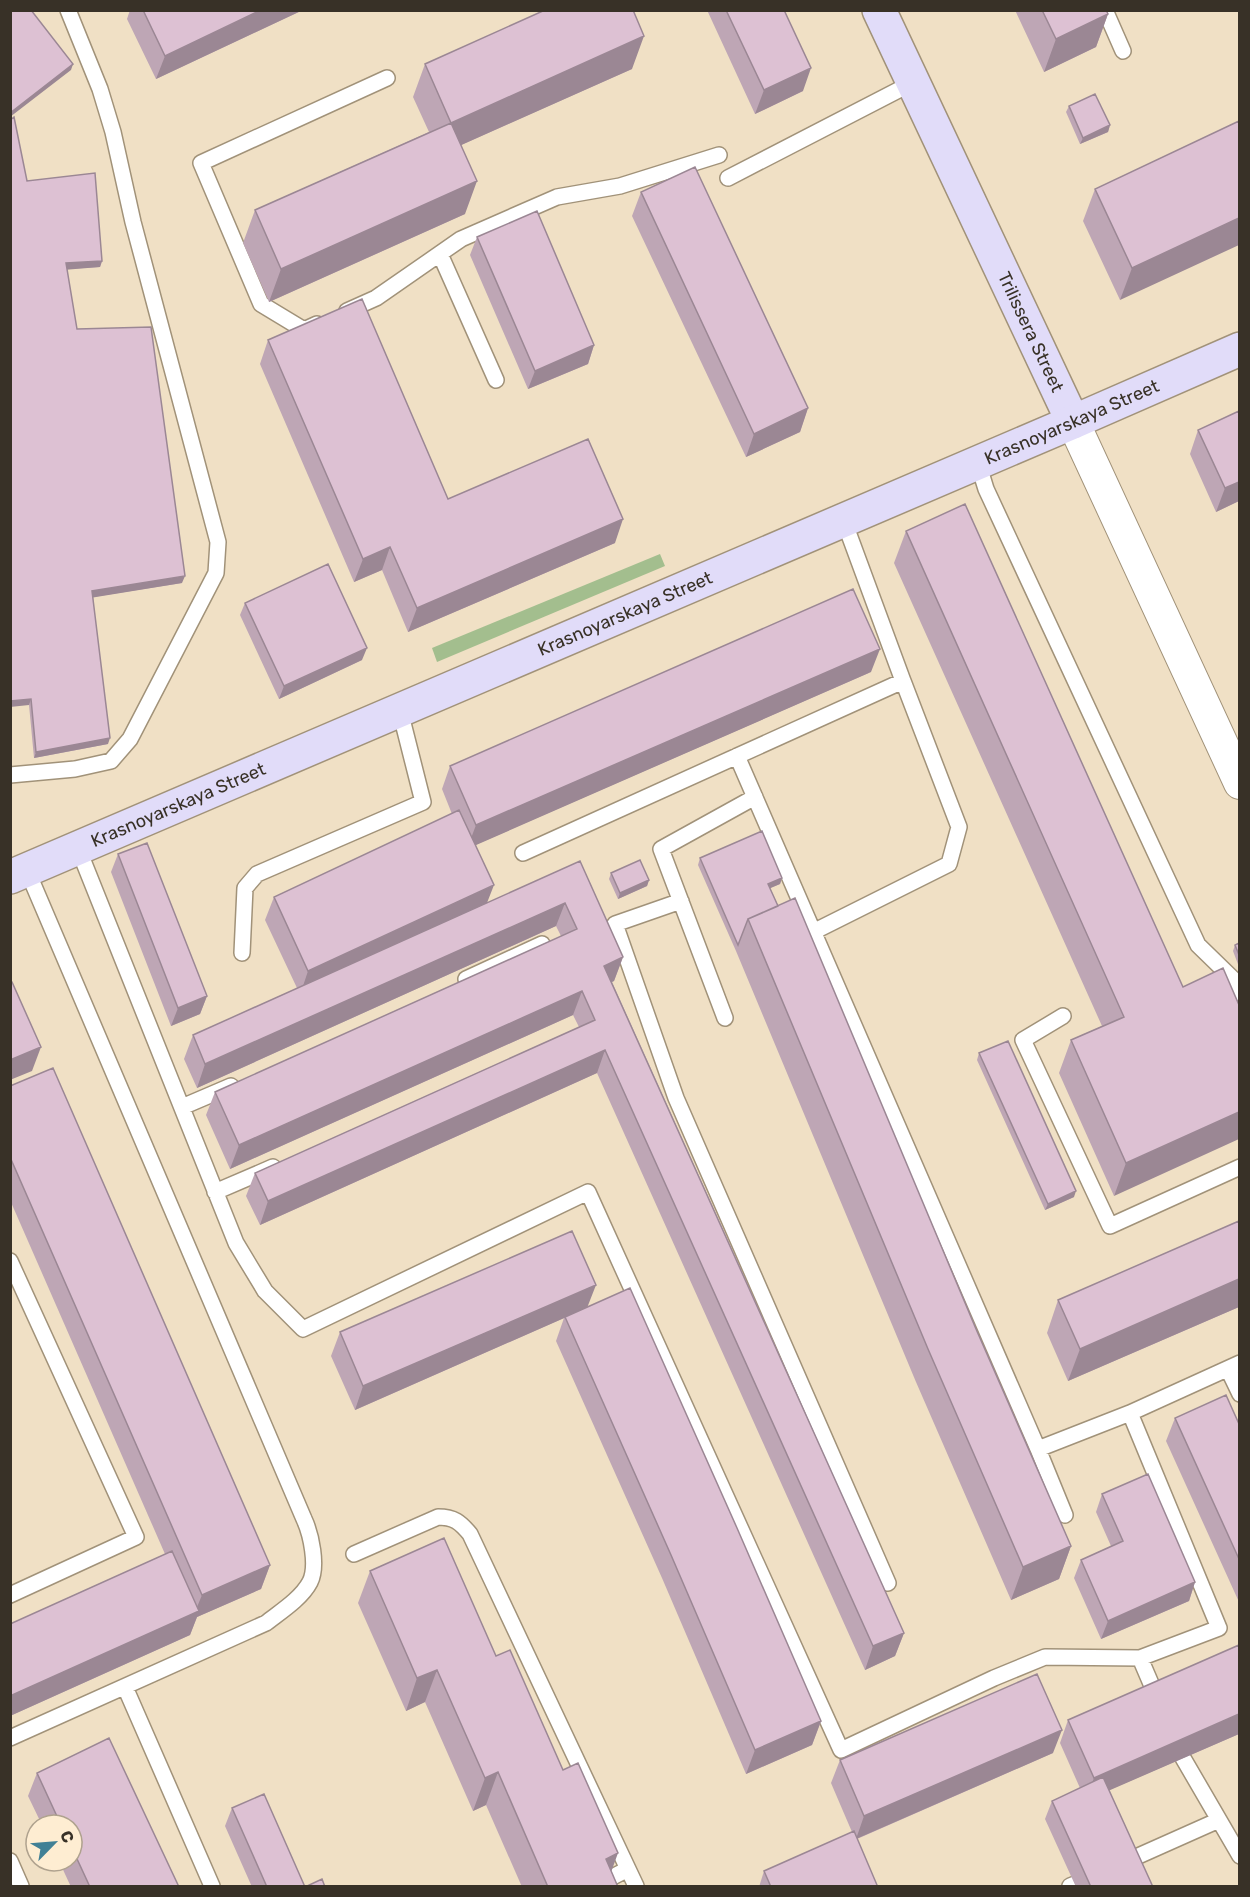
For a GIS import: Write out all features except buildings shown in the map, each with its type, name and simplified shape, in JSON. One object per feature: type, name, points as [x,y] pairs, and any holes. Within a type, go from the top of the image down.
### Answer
[{"type":"street","name":"Trilissera Street","points":[[879,10],[1239,783]]},
{"type":"street","name":"Krasnoyarskaya Street","points":[[19,873],[1073,423],[1239,349]]},
{"type":"lane","points":[[10,775],[75,769],[111,761],[130,739],[216,573],[219,542],[133,222],[113,132],[100,88],[68,10]]},
{"type":"lane","points":[[1105,10],[1124,51]]},
{"type":"lane","points":[[387,78],[201,163],[261,304],[304,330],[376,298],[461,238],[557,196],[620,186],[719,155]]},
{"type":"lane","points":[[728,178],[914,82]]},
{"type":"lane","points":[[440,254],[496,380]]},
{"type":"lane","points":[[978,463],[986,489],[1198,945],[1234,980],[1239,993]]},
{"type":"lane","points":[[813,932],[949,864],[959,827],[844,520]]},
{"type":"lane","points":[[523,853],[903,681]]},
{"type":"lane","points":[[242,953],[245,888],[256,874],[423,802],[400,711]]},
{"type":"lane","points":[[737,756],[1065,1515]]},
{"type":"lane","points":[[725,1018],[661,849],[755,797]]},
{"type":"lane","points":[[78,848],[236,1243],[265,1291],[303,1329],[588,1192],[841,1750],[994,1678],[1045,1657],[1140,1658],[1219,1628],[1130,1413]]},
{"type":"lane","points":[[10,1738],[266,1623],[294,1600],[311,1581],[314,1552],[304,1519],[19,873]]},
{"type":"lane","points":[[681,901],[615,924],[676,1098],[888,1583]]},
{"type":"lane","points":[[449,987],[542,944]]},
{"type":"lane","points":[[1063,1016],[1023,1040],[1110,1226],[1239,1167]]},
{"type":"lane","points":[[182,1107],[249,1078]]},
{"type":"lane","points":[[215,1192],[287,1161]]},
{"type":"lane","points":[[10,1261],[136,1537],[10,1594]]},
{"type":"lane","points":[[1038,1449],[1130,1413],[1234,1366],[1239,1394]]},
{"type":"lane","points":[[354,1554],[438,1517],[450,1517],[459,1522],[470,1534],[636,1887]]},
{"type":"lane","points":[[1140,1658],[1158,1700]]},
{"type":"lane","points":[[125,1687],[212,1887]]},
{"type":"lane","points":[[1183,1758],[1239,1856]]},
{"type":"lane","points":[[1127,1861],[1219,1820]]},
{"type":"lane","points":[[10,1861],[21,1887]]},
{"type":"lane","points":[[595,1887],[628,1869]]},
{"type":"green space","points":[[660,554],[665,566],[437,662],[432,648]]}]
